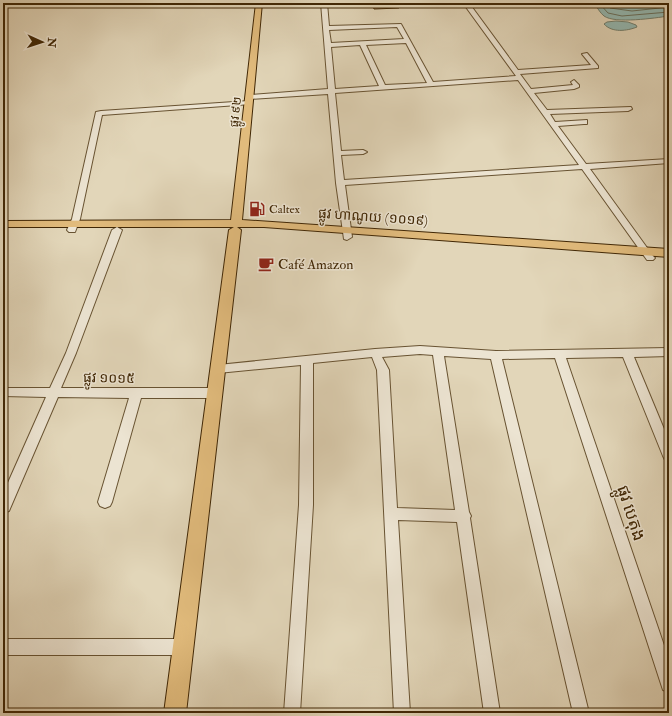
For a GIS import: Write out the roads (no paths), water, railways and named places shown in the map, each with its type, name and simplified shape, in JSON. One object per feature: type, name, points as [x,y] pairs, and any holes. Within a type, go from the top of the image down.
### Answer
[{"type":"main road","name":"ផ្លូវ ៩២","points":[[175,713],[236,227],[259,3]]},
{"type":"main road","name":"ផ្លូវ ហាណូយ (១០១៩)","points":[[3,224],[117,230],[236,227]]},
{"type":"main road","name":"ផ្លូវ ហាណូយ (១០១៩)","points":[[3,231],[73,227],[236,227],[347,233],[647,255],[669,260]]},
{"type":"main road","name":"ផ្លូវ ហាណូយ (១០១៩)","points":[[647,255],[669,253]]},
{"type":"street","points":[[324,3],[340,183],[347,233]]},
{"type":"street","points":[[466,3],[647,255]]},
{"type":"street","points":[[326,28],[399,25],[431,84]]},
{"type":"street","points":[[327,44],[408,41]]},
{"type":"street","points":[[362,43],[383,88]]},
{"type":"street","points":[[73,227],[99,114],[101,113],[332,91],[431,84],[596,67],[585,54]]},
{"type":"street","points":[[529,91],[577,86],[574,82]]},
{"type":"street","points":[[544,112],[628,109]]},
{"type":"street","points":[[553,124],[584,122]]},
{"type":"street","points":[[337,152],[363,152]]},
{"type":"street","points":[[340,183],[583,166],[621,161],[669,161]]},
{"type":"street","points":[[4,507],[71,353],[117,230]]},
{"type":"street","points":[[218,369],[375,353],[420,350],[496,355],[626,354],[669,352]]},
{"type":"street","points":[[438,351],[464,516],[492,713]]},
{"type":"street","points":[[375,353],[383,370],[402,713]]},
{"type":"street","name":"ផ្លូវ បេតុង","points":[[559,354],[669,684]]},
{"type":"street","points":[[626,354],[669,456]]},
{"type":"street","points":[[496,355],[581,713]]},
{"type":"street","points":[[292,713],[306,505],[307,361]]},
{"type":"street","name":"ផ្លូវ ១០១៥","points":[[3,392],[136,394],[215,393]]},
{"type":"street","points":[[105,502],[136,394]]},
{"type":"street","points":[[391,514],[464,516]]},
{"type":"street","points":[[3,647],[183,647]]},
{"type":"water","points":[[594,3],[669,3],[669,16],[635,20],[617,20],[604,16]]},
{"type":"water","points":[[607,22],[628,22],[636,25],[637,27],[615,30],[604,24]]},
{"type":"place","name":"Caltex","points":[[257,209]]},
{"type":"place","name":"Café Amazon","points":[[266,264]]}]
